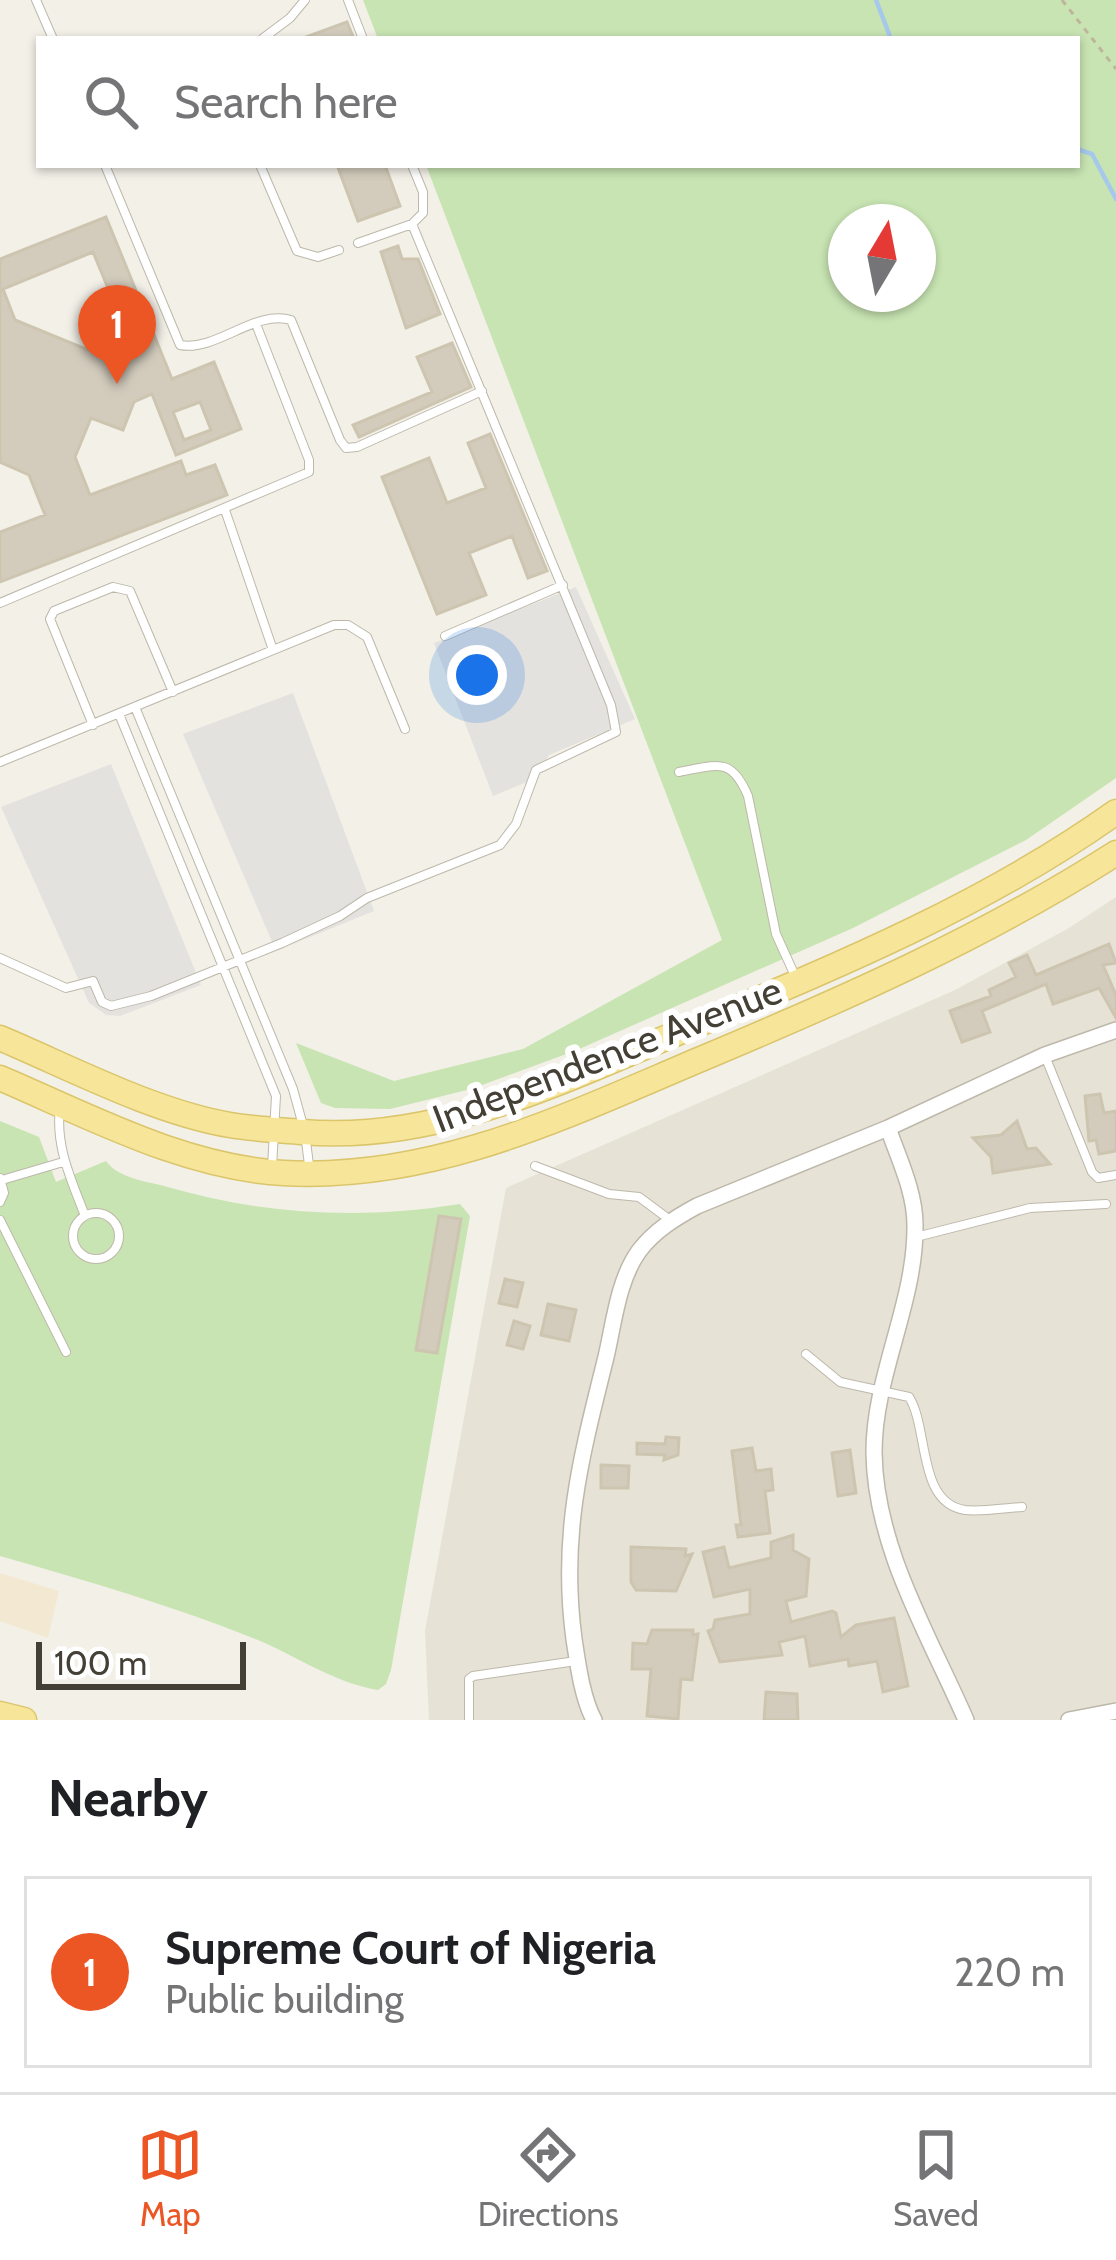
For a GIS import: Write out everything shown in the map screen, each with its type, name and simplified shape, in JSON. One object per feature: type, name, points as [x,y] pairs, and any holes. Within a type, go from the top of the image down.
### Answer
[{"type":"main road","name":"Independence Avenue","points":[[0,1038],[227,1125],[305,1132],[383,1131],[485,1109],[798,983],[1002,884],[1116,812]]},
{"type":"main road","name":"Independence Avenue","points":[[0,1078],[138,1137],[208,1160],[271,1172],[310,1173],[417,1163],[506,1140],[906,971],[1058,890],[1116,853]]},
{"type":"main road","points":[[0,1714],[24,1720]]},
{"type":"street","points":[[594,1720],[578,1661],[568,1589],[570,1521],[581,1456],[626,1278],[637,1253],[671,1220],[697,1206],[888,1128],[1045,1055],[1116,1030]]},
{"type":"street","points":[[888,1128],[913,1203],[914,1238],[882,1390],[874,1450],[878,1500],[892,1555],[967,1720]]},
{"type":"street","points":[[1069,1720],[1116,1711]]},
{"type":"lane","points":[[36,0],[52,36]]},
{"type":"lane","points":[[266,36],[304,0]]},
{"type":"lane","points":[[348,0],[362,36]]},
{"type":"lane","points":[[106,168],[180,344],[187,347],[283,316],[291,320],[346,448],[357,448],[482,391]]},
{"type":"lane","points":[[261,168],[297,251],[318,257],[339,250]]},
{"type":"lane","points":[[358,243],[412,224],[423,213],[425,204],[413,168]]},
{"type":"lane","points":[[0,958],[66,988],[93,981],[102,1002],[111,1006],[151,996],[340,916],[367,898],[500,845],[516,824],[536,770],[612,736],[617,722],[412,224]]},
{"type":"lane","points":[[0,603],[304,476],[310,468],[256,324]]},
{"type":"lane","points":[[225,509],[273,650]]},
{"type":"lane","points":[[445,635],[562,585]]},
{"type":"lane","points":[[93,725],[50,619],[54,611],[113,587],[130,591],[173,692]]},
{"type":"lane","points":[[0,762],[334,626],[359,629],[367,637],[406,729]]},
{"type":"lane","points":[[135,707],[292,1089],[305,1132],[310,1173]]},
{"type":"lane","points":[[119,714],[275,1096],[271,1172]]},
{"type":"lane","points":[[679,772],[718,765],[731,768],[740,779],[748,796],[776,934],[798,983]]},
{"type":"lane","points":[[1045,1055],[1092,1172],[1098,1178],[1116,1175]]},
{"type":"lane","points":[[61,1104],[58,1134],[85,1216]]},
{"type":"lane","points":[[0,1202],[1,1179],[64,1161]]},
{"type":"lane","points":[[535,1166],[609,1194],[639,1197],[671,1220]]},
{"type":"lane","points":[[914,1238],[1030,1208],[1106,1204]]},
{"type":"lane","points":[[104,1214],[117,1226],[118,1244],[111,1255],[88,1258],[75,1246],[74,1228],[85,1216],[104,1214]]},
{"type":"lane","points":[[0,1220],[66,1352]]},
{"type":"lane","points":[[806,1354],[839,1382],[902,1393],[914,1405],[933,1484],[946,1503],[963,1510],[1022,1507]]},
{"type":"lane","points":[[469,1720],[469,1679],[473,1676],[578,1661]]},
{"type":"path","points":[[1062,0],[1116,69]]},
{"type":"shaded area","points":[[576,587],[635,719],[549,755],[534,779],[493,796],[434,643]]},
{"type":"shaded area","points":[[293,693],[374,911],[276,951],[183,734]]},
{"type":"shaded area","points":[[111,764],[201,985],[120,1016],[106,1015],[89,1003],[1,807]]},
{"type":"shaded area","points":[[1116,897],[1116,1720],[429,1720],[425,1631],[506,1188],[955,990]]},
{"type":"shaded area","points":[[0,1573],[59,1591],[48,1638],[0,1621]]},
{"type":"green space","points":[[363,0],[1116,0],[1116,778],[1026,840],[853,928],[577,1050],[471,1089],[390,1109],[335,1108],[321,1103],[296,1043],[394,1081],[523,1049],[722,940],[427,168],[1080,168],[1080,36],[377,36]]},
{"type":"green space","points":[[0,1121],[39,1137],[56,1182],[106,1161],[132,1178],[275,1209],[385,1212],[460,1204],[470,1216],[391,1670],[378,1690],[332,1676],[194,1616],[0,1556]]},
{"type":"building","points":[[347,22],[353,36],[308,36]]},
{"type":"building","points":[[338,168],[386,168],[400,206],[358,221]]},
{"type":"building","points":[[106,217],[172,379],[214,362],[241,429],[176,455],[152,394],[134,402],[123,430],[91,418],[75,457],[90,495],[181,461],[186,475],[215,465],[227,495],[0,582],[0,532],[45,515],[29,475],[0,462],[0,259]],"holes":[[[93,252],[132,346],[105,357],[15,320],[3,289]],[[200,402],[211,430],[184,440],[173,412]]]},
{"type":"building","points":[[398,246],[402,259],[418,259],[440,314],[406,328],[381,252]]},
{"type":"building","points":[[452,343],[471,387],[359,437],[353,425],[432,392],[417,357]]},
{"type":"building","points":[[490,434],[547,571],[528,578],[512,536],[469,553],[486,595],[437,614],[382,477],[429,458],[447,503],[486,488],[468,443]]},
{"type":"building","points":[[1109,944],[1116,963],[1103,965],[1116,995],[1116,1018],[1099,988],[1053,1004],[1046,984],[982,1011],[990,1032],[962,1042],[950,1011],[991,996],[989,990],[1016,977],[1009,963],[1027,955],[1036,975]]},
{"type":"building","points":[[1100,1094],[1104,1113],[1116,1111],[1116,1151],[1099,1154],[1096,1140],[1089,1141],[1085,1096]]},
{"type":"building","points":[[1017,1121],[1027,1149],[1036,1148],[1050,1164],[993,1173],[991,1157],[973,1138],[1001,1135]]},
{"type":"building","points":[[439,1216],[461,1219],[437,1353],[416,1350]]},
{"type":"building","points":[[505,1279],[523,1283],[517,1307],[499,1303]]},
{"type":"building","points":[[548,1304],[576,1310],[569,1341],[541,1335]]},
{"type":"building","points":[[514,1321],[530,1326],[523,1349],[507,1345]]},
{"type":"building","points":[[666,1437],[679,1438],[678,1455],[664,1460],[665,1455],[637,1454],[637,1443],[665,1444]]},
{"type":"building","points":[[752,1448],[756,1471],[771,1469],[773,1490],[765,1491],[770,1533],[738,1537],[736,1525],[741,1525],[732,1451]]},
{"type":"building","points":[[850,1450],[856,1493],[838,1496],[832,1453]]},
{"type":"building","points":[[601,1465],[629,1466],[628,1488],[601,1488]]},
{"type":"building","points":[[793,1535],[793,1550],[809,1559],[806,1596],[786,1601],[791,1622],[832,1611],[841,1637],[856,1625],[894,1618],[908,1686],[883,1692],[877,1661],[849,1666],[848,1659],[810,1666],[805,1636],[779,1642],[782,1655],[720,1662],[708,1631],[715,1620],[750,1614],[750,1589],[714,1597],[703,1552],[724,1547],[729,1568],[771,1558],[771,1542]]},
{"type":"building","points":[[631,1547],[686,1549],[685,1556],[692,1554],[676,1591],[636,1590],[631,1582]]},
{"type":"building","points":[[652,1630],[698,1634],[692,1680],[681,1679],[678,1719],[647,1716],[651,1669],[632,1669],[633,1643],[647,1644]]},
{"type":"building","points":[[766,1692],[797,1694],[798,1720],[764,1720]]},
{"type":"waterway","points":[[876,0],[890,36]]},
{"type":"waterway","points":[[1080,150],[1092,154],[1116,199]]},
{"type":"place","name":"Supreme Court of Nigeria","points":[[117,384]]}]
